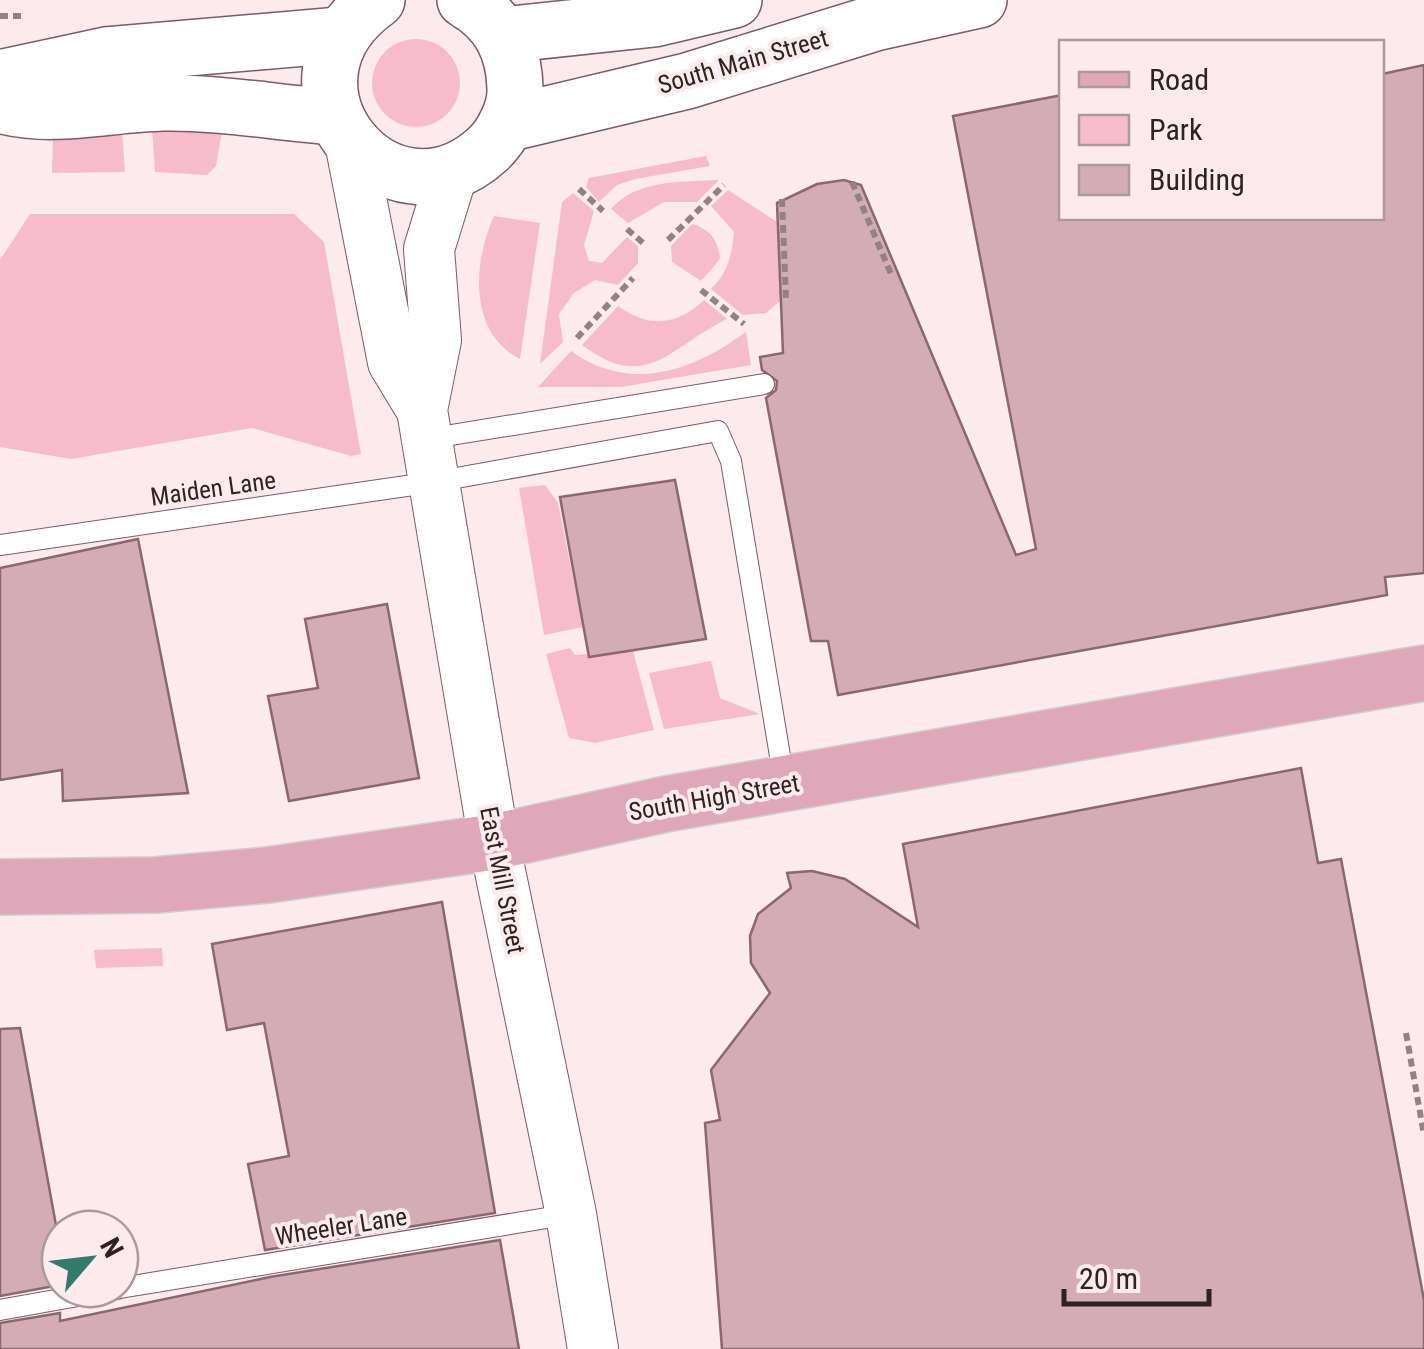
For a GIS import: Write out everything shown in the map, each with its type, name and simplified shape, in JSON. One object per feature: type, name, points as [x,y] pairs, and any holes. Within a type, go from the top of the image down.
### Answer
[{"type":"main road","points":[[482,11],[634,22],[734,0]]},
{"type":"main road","name":"South Main Street","points":[[506,124],[687,81],[838,33],[980,0]]},
{"type":"main road","points":[[359,17],[330,61],[328,89],[342,130],[371,162],[398,173],[426,177],[454,171],[475,160],[506,124],[516,94],[514,64],[482,11]]},
{"type":"main road","points":[[0,78],[106,55],[359,17]]},
{"type":"main road","points":[[0,105],[28,113],[162,103],[208,105],[342,130]]},
{"type":"main road","name":"South High Street","points":[[0,887],[154,886],[268,875],[494,842],[785,784],[1424,672]]},
{"type":"street","name":"East Mill Street","points":[[342,130],[393,362],[428,443]]},
{"type":"street","name":"East Mill Street","points":[[454,171],[429,249],[436,340],[428,443],[494,842],[571,1214],[593,1349]]},
{"type":"lane","points":[[428,443],[764,384]]},
{"type":"lane","points":[[428,443],[718,431],[730,461],[785,784]]},
{"type":"lane","name":"Maiden Lane","points":[[0,544],[428,443]]},
{"type":"lane","name":"Wheeler Lane","points":[[140,1285],[571,1214]]},
{"type":"lane","name":"Wheeler Lane","points":[[0,1310],[40,1303]]},
{"type":"path","points":[[852,182],[891,274]]},
{"type":"path","points":[[668,240],[724,186]]},
{"type":"path","points":[[578,189],[603,211]]},
{"type":"path","points":[[782,199],[786,300]]},
{"type":"path","points":[[627,229],[643,243]]},
{"type":"path","points":[[577,338],[633,278]]},
{"type":"path","points":[[701,290],[744,324]]},
{"type":"path","points":[[1406,1033],[1424,1136]]},
{"type":"green space","points":[[416,39],[433,42],[447,52],[457,66],[457,100],[447,114],[433,124],[416,127],[399,124],[385,114],[375,100],[372,83],[375,66],[385,52],[399,42]]},
{"type":"green space","points":[[152,129],[222,131],[216,166],[207,175],[155,172]]},
{"type":"green space","points":[[122,133],[125,172],[52,173],[53,140]]},
{"type":"green space","points":[[706,156],[710,166],[635,179],[617,185],[599,202],[586,187],[589,178]]},
{"type":"green space","points":[[719,180],[697,202],[664,202],[628,223],[611,209],[647,187]]},
{"type":"green space","points":[[728,190],[777,222],[781,300],[766,313],[743,315],[711,289],[728,263],[734,232],[711,206]]},
{"type":"green space","points":[[573,193],[594,211],[584,245],[589,261],[602,263],[627,237],[638,246],[638,263],[618,285],[595,280],[574,293],[559,314],[563,342],[540,364],[562,202]]},
{"type":"green space","points":[[30,214],[294,214],[324,242],[361,454],[351,456],[252,428],[71,459],[0,447],[0,260]]},
{"type":"green space","points":[[494,216],[540,223],[520,359],[503,347],[483,314],[479,275]]},
{"type":"green space","points":[[692,224],[709,233],[719,252],[720,259],[701,281],[672,262],[671,246]]},
{"type":"green space","points":[[704,300],[727,319],[657,361],[624,366],[582,345],[618,306],[640,318],[662,321],[683,315]]},
{"type":"green space","points":[[746,332],[751,365],[621,387],[538,387],[571,351],[616,371],[660,372],[704,358]]},
{"type":"green space","points":[[545,485],[558,503],[583,627],[544,635],[519,488]]},
{"type":"green space","points":[[570,648],[575,655],[633,651],[654,730],[595,743],[569,738],[546,654]]},
{"type":"green space","points":[[711,661],[720,698],[760,714],[664,729],[649,673]]},
{"type":"green space","points":[[162,948],[163,966],[96,968],[94,950]]},
{"type":"building","points":[[1424,65],[1424,573],[1385,577],[1387,595],[838,695],[828,641],[811,641],[766,398],[776,390],[777,381],[762,370],[760,357],[783,353],[777,203],[817,184],[844,180],[861,185],[1016,555],[1036,549],[953,116],[1059,96],[1059,220],[1384,220],[1384,74]]},
{"type":"building","points":[[675,480],[706,639],[589,657],[560,497]]},
{"type":"building","points":[[138,539],[188,793],[63,801],[62,770],[0,780],[0,568]]},
{"type":"building","points":[[387,604],[419,778],[289,801],[268,696],[318,688],[305,619]]},
{"type":"building","points":[[1301,768],[1318,863],[1341,859],[1424,1300],[1424,1349],[722,1349],[705,1123],[720,1120],[711,1070],[770,993],[751,963],[750,936],[758,914],[791,888],[787,873],[812,871],[845,879],[918,927],[903,844]]},
{"type":"building","points":[[442,902],[495,1213],[265,1250],[248,1164],[289,1156],[264,1023],[227,1030],[212,944]]},
{"type":"building","points":[[20,1028],[53,1209],[40,1209],[40,1289],[0,1296],[0,1029]]},
{"type":"building","points":[[500,1240],[519,1349],[0,1349],[0,1323],[60,1313],[60,1321],[117,1309],[140,1309],[140,1304],[270,1277]]}]
